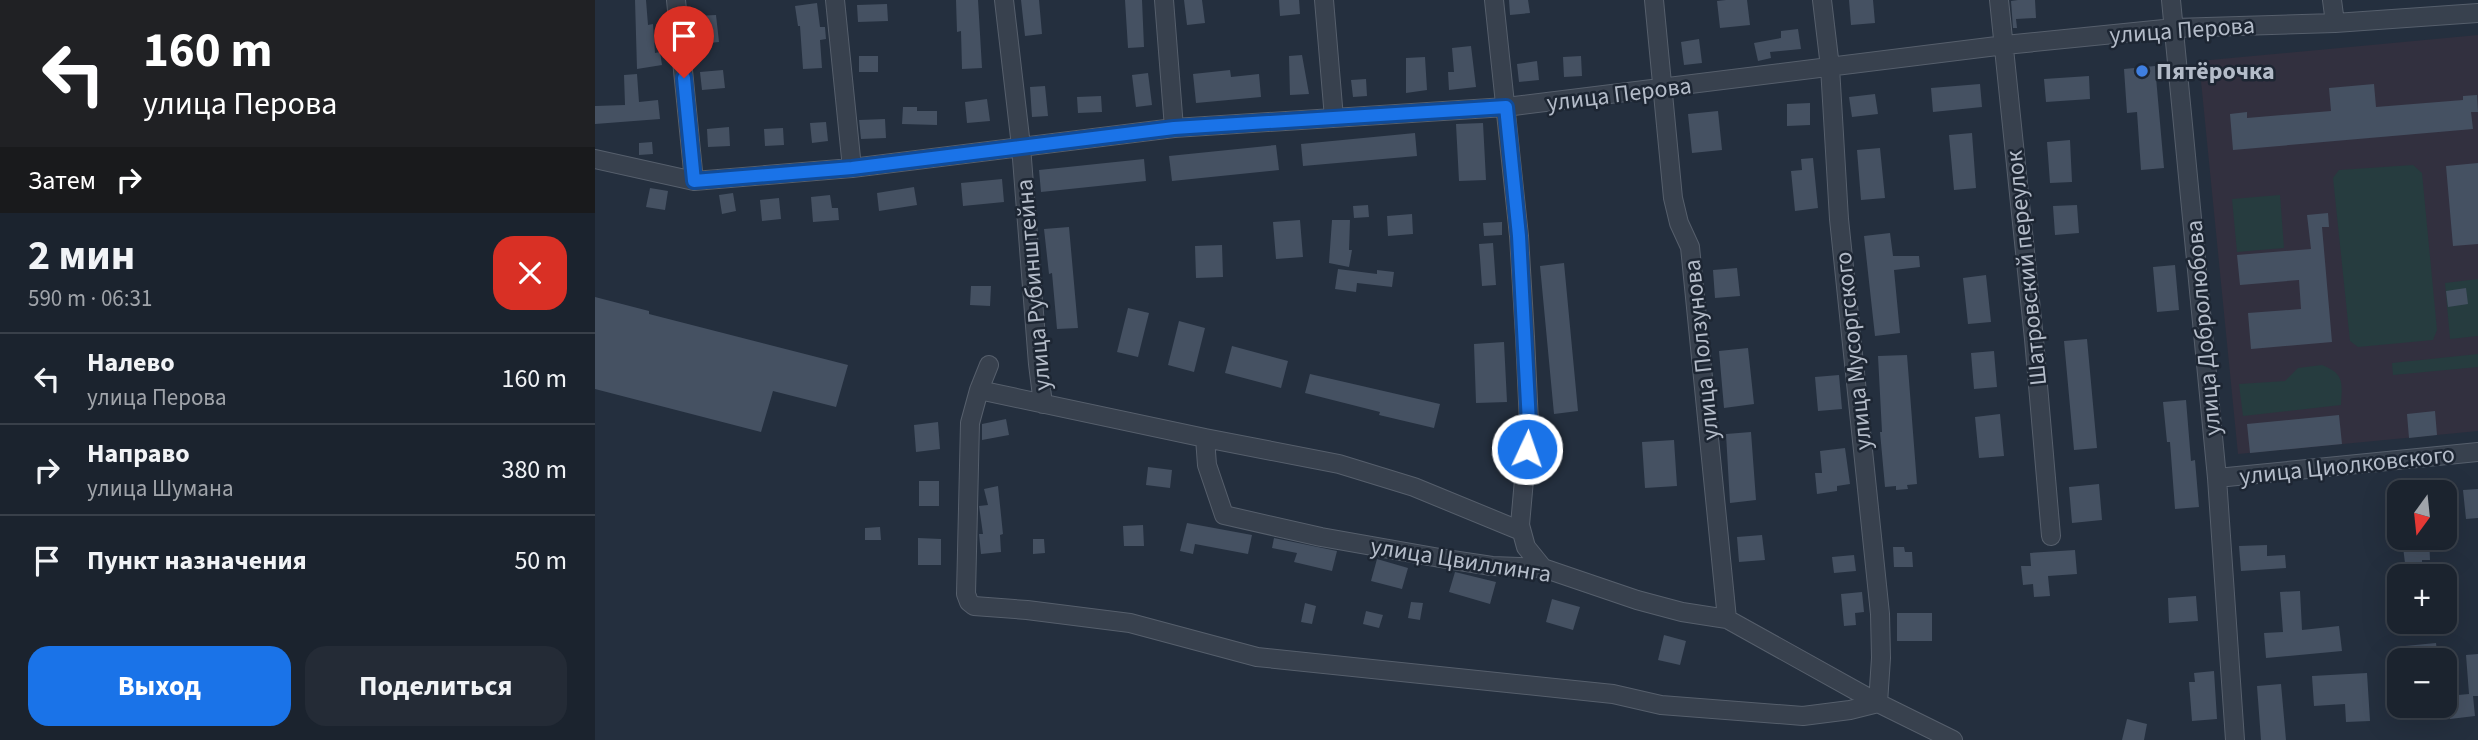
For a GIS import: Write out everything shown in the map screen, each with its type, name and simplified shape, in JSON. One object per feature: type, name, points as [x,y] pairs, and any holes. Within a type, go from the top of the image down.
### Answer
[{"type":"street","points":[[676,0],[694,181]]},
{"type":"street","points":[[835,0],[852,168]]},
{"type":"street","name":"улица Рубинштейна","points":[[1004,0],[1021,146],[1043,404]]},
{"type":"street","points":[[1164,0],[1174,128]]},
{"type":"street","points":[[1324,0],[1334,118]]},
{"type":"street","points":[[1495,0],[1519,236],[1529,423],[1520,525],[1526,547],[1543,568]]},
{"type":"street","name":"улица Ползунова","points":[[1654,0],[1673,198],[1679,223],[1690,247],[1727,619]]},
{"type":"street","name":"улица Мусоргского","points":[[1822,0],[1830,66],[1839,219],[1880,614],[1878,703]]},
{"type":"street","name":"Шатровский переулок","points":[[1999,0],[2051,536]]},
{"type":"street","name":"улица Добролюбова","points":[[2171,0],[2217,478],[2235,740]]},
{"type":"street","points":[[2332,0],[2335,23]]},
{"type":"street","name":"улица Перова","points":[[595,159],[694,181],[852,168],[1174,128],[1506,107],[1830,66],[2174,28],[2335,23],[2478,13]]},
{"type":"street","points":[[989,365],[970,423],[966,594],[974,606],[1130,623],[1257,657],[1613,694],[1661,705],[1803,716],[1850,710],[1878,703]]},
{"type":"street","points":[[979,390],[1339,464],[1414,487],[1521,531]]},
{"type":"street","name":"улица Цвиллинга","points":[[1205,438],[1207,465],[1224,515],[1321,537],[1440,558],[1492,566],[1543,568],[1637,600],[1682,612],[1727,619],[1878,703],[1953,740]]},
{"type":"street","name":"улица Циолковского","points":[[2217,478],[2478,452]]},
{"type":"shaded area","points":[[2478,35],[2478,431],[2238,454],[2199,61]]},
{"type":"green space","points":[[2413,165],[2422,173],[2437,330],[2433,340],[2358,347],[2350,341],[2333,178],[2339,170]]},
{"type":"green space","points":[[2280,195],[2284,248],[2237,252],[2232,199]]},
{"type":"green space","points":[[2478,279],[2478,336],[2450,339],[2445,283]]},
{"type":"green space","points":[[2478,354],[2478,367],[2393,375],[2392,363]]},
{"type":"green space","points":[[2322,365],[2335,372],[2341,380],[2341,405],[2243,416],[2239,384],[2285,381],[2298,368]]},
{"type":"building","points":[[635,0],[646,0],[648,25],[653,24],[655,53],[660,52],[662,65],[637,69]]},
{"type":"building","points":[[956,0],[978,0],[982,68],[962,69],[961,31],[957,32]]},
{"type":"building","points":[[1021,0],[1039,0],[1042,34],[1025,36]]},
{"type":"building","points":[[1125,0],[1142,0],[1144,47],[1128,48]]},
{"type":"building","points":[[1184,0],[1202,0],[1205,23],[1187,25]]},
{"type":"building","points":[[1279,0],[1299,0],[1300,14],[1280,16]]},
{"type":"building","points":[[1509,0],[1528,0],[1530,13],[1510,15]]},
{"type":"building","points":[[1747,0],[1750,25],[1720,28],[1717,1]]},
{"type":"building","points":[[1849,0],[1873,0],[1875,23],[1851,25]]},
{"type":"building","points":[[2035,0],[2036,18],[2016,19],[2017,28],[2013,28],[2011,1]]},
{"type":"building","points":[[817,3],[820,27],[825,27],[826,39],[820,40],[822,68],[803,69],[800,26],[795,6]]},
{"type":"building","points":[[887,4],[888,21],[858,22],[857,5]]},
{"type":"building","points":[[716,15],[719,42],[698,44],[696,16]]},
{"type":"building","points":[[1798,29],[1801,49],[1770,52],[1771,58],[1758,61],[1754,43],[1781,38],[1781,31]]},
{"type":"building","points":[[1699,39],[1702,63],[1684,65],[1681,42]]},
{"type":"building","points":[[1471,46],[1476,87],[1449,90],[1448,72],[1454,72],[1452,48]]},
{"type":"building","points":[[1302,55],[1309,94],[1290,95],[1289,56]]},
{"type":"building","points":[[859,56],[878,56],[878,72],[859,72]]},
{"type":"building","points":[[1581,56],[1582,76],[1564,77],[1563,57]]},
{"type":"building","points":[[1425,57],[1427,90],[1406,93],[1406,58]]},
{"type":"building","points":[[1537,61],[1539,80],[1519,82],[1517,64]]},
{"type":"building","points":[[2155,66],[2164,168],[2141,170],[2137,112],[2127,113],[2124,69]]},
{"type":"building","points":[[723,70],[725,88],[702,90],[700,72]]},
{"type":"building","points":[[1230,70],[1231,77],[1259,74],[1261,97],[1196,103],[1193,74]]},
{"type":"building","points":[[1148,73],[1152,105],[1136,107],[1132,75]]},
{"type":"building","points":[[637,74],[639,102],[658,100],[660,119],[595,124],[595,106],[625,105],[624,75]]},
{"type":"building","points":[[2089,76],[2090,99],[2046,102],[2044,79]]},
{"type":"building","points":[[1366,79],[1367,96],[1353,97],[1351,80]]},
{"type":"building","points":[[1980,84],[1982,107],[1933,112],[1931,88]]},
{"type":"building","points":[[2374,84],[2376,107],[2463,100],[2463,96],[2477,95],[2478,112],[2471,112],[2473,129],[2233,150],[2230,114],[2247,112],[2247,118],[2331,111],[2329,88]]},
{"type":"building","points":[[1045,86],[1048,116],[1032,117],[1030,87]]},
{"type":"building","points":[[1875,94],[1878,114],[1852,117],[1849,97]]},
{"type":"building","points":[[1101,96],[1102,112],[1078,113],[1077,97]]},
{"type":"building","points":[[987,99],[990,121],[967,123],[965,102]]},
{"type":"building","points":[[1810,103],[1810,125],[1787,126],[1787,104]]},
{"type":"building","points":[[903,107],[917,107],[917,111],[937,111],[937,125],[902,124]]},
{"type":"building","points":[[1718,111],[1722,150],[1692,153],[1688,114]]},
{"type":"building","points":[[885,119],[886,138],[861,139],[859,120]]},
{"type":"building","points":[[826,122],[828,141],[812,143],[810,123]]},
{"type":"building","points":[[1483,123],[1486,180],[1459,181],[1456,124]]},
{"type":"building","points":[[729,127],[730,146],[708,147],[707,129]]},
{"type":"building","points":[[783,128],[784,145],[765,146],[764,129]]},
{"type":"building","points":[[1415,133],[1417,156],[1303,166],[1301,144]]},
{"type":"building","points":[[1972,133],[1976,188],[1954,190],[1949,135]]},
{"type":"building","points":[[2070,140],[2072,182],[2050,183],[2047,142]]},
{"type":"building","points":[[652,142],[653,154],[639,155],[639,143]]},
{"type":"building","points":[[1276,145],[1279,170],[1172,181],[1169,156]]},
{"type":"building","points":[[1880,148],[1885,198],[1861,200],[1857,150]]},
{"type":"building","points":[[1813,158],[1818,208],[1795,211],[1791,171],[1802,170],[1801,159]]},
{"type":"building","points":[[1144,159],[1146,181],[1041,192],[1039,170]]},
{"type":"building","points":[[2478,163],[2478,244],[2453,246],[2446,166]]},
{"type":"building","points":[[1002,179],[1004,202],[963,206],[961,183]]},
{"type":"building","points":[[914,187],[917,205],[879,211],[877,193]]},
{"type":"building","points":[[650,188],[668,191],[665,210],[646,207]]},
{"type":"building","points":[[733,193],[736,211],[722,214],[719,195]]},
{"type":"building","points":[[830,195],[832,208],[838,208],[839,220],[813,222],[811,197]]},
{"type":"building","points":[[779,198],[781,219],[762,221],[760,200]]},
{"type":"building","points":[[1368,205],[1369,217],[1354,218],[1353,206]]},
{"type":"building","points":[[2077,205],[2079,233],[2055,235],[2053,206]]},
{"type":"building","points":[[2328,213],[2329,227],[2322,227],[2332,342],[2251,349],[2248,313],[2301,309],[2299,280],[2240,285],[2237,255],[2311,249],[2307,215]]},
{"type":"building","points":[[1412,214],[1413,234],[1388,236],[1387,216]]},
{"type":"building","points":[[1300,220],[1303,257],[1276,259],[1273,222]]},
{"type":"building","points":[[1332,220],[1350,220],[1349,250],[1352,250],[1349,267],[1329,263]]},
{"type":"building","points":[[1502,222],[1502,235],[1484,236],[1483,223]]},
{"type":"building","points":[[1069,227],[1078,328],[1057,329],[1052,273],[1049,274],[1044,229]]},
{"type":"building","points":[[1890,233],[1893,256],[1919,256],[1920,267],[1894,270],[1900,333],[1875,336],[1864,236]]},
{"type":"building","points":[[1493,243],[1496,285],[1482,286],[1479,244]]},
{"type":"building","points":[[1222,245],[1223,277],[1196,278],[1195,246]]},
{"type":"building","points":[[1564,263],[1578,411],[1554,414],[1540,266]]},
{"type":"building","points":[[2175,265],[2179,310],[2157,312],[2153,267]]},
{"type":"building","points":[[1737,268],[1740,296],[1715,298],[1713,270]]},
{"type":"building","points":[[1338,269],[1377,274],[1377,270],[1394,272],[1392,287],[1357,283],[1356,292],[1335,289]]},
{"type":"building","points":[[1986,275],[1991,322],[1968,324],[1963,278]]},
{"type":"building","points":[[971,286],[991,286],[990,306],[970,305]]},
{"type":"building","points":[[2466,288],[2468,304],[2448,307],[2446,291]]},
{"type":"building","points":[[595,297],[649,311],[649,314],[848,365],[836,407],[773,391],[761,432],[595,389]]},
{"type":"building","points":[[1128,308],[1149,313],[1138,357],[1117,352]]},
{"type":"building","points":[[1179,321],[1205,328],[1194,372],[1168,365]]},
{"type":"building","points":[[2087,339],[2097,448],[2074,450],[2064,341]]},
{"type":"building","points":[[1504,342],[1507,402],[1476,403],[1474,344]]},
{"type":"building","points":[[1232,346],[1288,361],[1281,388],[1225,373]]},
{"type":"building","points":[[1748,348],[1754,404],[1724,408],[1719,351]]},
{"type":"building","points":[[1994,351],[1997,387],[1974,389],[1971,353]]},
{"type":"building","points":[[1907,355],[1917,484],[1907,485],[1908,489],[1896,490],[1896,486],[1885,487],[1878,356]]},
{"type":"building","points":[[1310,374],[1440,404],[1434,428],[1305,393]]},
{"type":"building","points":[[1839,375],[1842,409],[1818,411],[1815,377]]},
{"type":"building","points":[[2186,400],[2191,461],[2195,460],[2199,507],[2175,509],[2170,442],[2167,442],[2163,402]]},
{"type":"building","points":[[2435,411],[2437,435],[2409,438],[2407,414]]},
{"type":"building","points":[[2000,414],[2004,456],[1979,458],[1975,417]]},
{"type":"building","points":[[2339,415],[2342,444],[2250,453],[2247,424]]},
{"type":"building","points":[[1006,419],[1009,435],[982,440],[982,424]]},
{"type":"building","points":[[938,422],[940,449],[916,452],[914,425]]},
{"type":"building","points":[[1751,432],[1756,500],[1730,503],[1726,434]]},
{"type":"building","points":[[1674,440],[1677,486],[1645,488],[1642,442]]},
{"type":"building","points":[[1845,448],[1850,484],[1837,486],[1837,491],[1817,494],[1815,473],[1822,473],[1820,451]]},
{"type":"building","points":[[1148,467],[1172,470],[1170,488],[1146,485]]},
{"type":"building","points":[[919,481],[939,481],[939,506],[919,506]]},
{"type":"building","points":[[2099,484],[2102,520],[2072,523],[2069,487]]},
{"type":"building","points":[[998,486],[1003,534],[1000,535],[1001,552],[981,554],[979,534],[983,534],[979,506],[988,505],[984,489]]},
{"type":"building","points":[[2478,489],[2478,518],[2466,519],[2463,490]]},
{"type":"building","points":[[1187,523],[1252,535],[1248,554],[1195,544],[1193,554],[1180,551]]},
{"type":"building","points":[[1143,525],[1144,546],[1124,546],[1123,526]]},
{"type":"building","points":[[880,527],[881,540],[865,540],[865,528]]},
{"type":"building","points":[[1762,535],[1765,560],[1739,562],[1737,537]]},
{"type":"building","points":[[918,538],[941,539],[941,565],[918,565]]},
{"type":"building","points":[[1274,538],[1337,551],[1332,571],[1294,562],[1297,553],[1272,548]]},
{"type":"building","points":[[1033,539],[1044,539],[1045,553],[1033,554]]},
{"type":"building","points":[[2267,545],[2267,556],[2285,555],[2286,568],[2241,571],[2239,546]]},
{"type":"building","points":[[1893,547],[1904,547],[1905,552],[1912,552],[1913,567],[1894,567]]},
{"type":"building","points":[[2075,550],[2077,574],[2048,576],[2050,596],[2034,597],[2033,584],[2023,585],[2021,566],[2031,566],[2030,553]]},
{"type":"building","points":[[2403,550],[2430,550],[2430,560],[2422,560],[2422,564],[2405,564]]},
{"type":"building","points":[[1854,555],[1856,571],[1834,573],[1832,557]]},
{"type":"building","points":[[1377,559],[1408,568],[1402,589],[1371,581]]},
{"type":"building","points":[[1455,572],[1496,582],[1490,604],[1449,592]]},
{"type":"building","points":[[2300,591],[2302,630],[2339,626],[2342,651],[2266,658],[2264,633],[2283,632],[2280,592]]},
{"type":"building","points":[[1862,592],[1864,612],[1855,613],[1856,625],[1844,626],[1841,594]]},
{"type":"building","points":[[2196,596],[2198,621],[2169,623],[2168,598]]},
{"type":"building","points":[[1552,599],[1580,607],[1573,630],[1546,622]]},
{"type":"building","points":[[1411,602],[1423,603],[1420,620],[1408,618]]},
{"type":"building","points":[[1305,603],[1316,606],[1312,624],[1301,622]]},
{"type":"building","points":[[1366,611],[1383,615],[1379,628],[1363,624]]},
{"type":"building","points":[[1897,613],[1932,613],[1932,641],[1897,641]]},
{"type":"building","points":[[1664,635],[1686,641],[1680,665],[1658,660]]},
{"type":"building","points":[[2436,643],[2437,648],[2405,648]]},
{"type":"building","points":[[2478,654],[2478,696],[2473,696],[2475,716],[2450,719],[2457,718],[2457,695],[2469,694],[2466,655]]},
{"type":"building","points":[[2214,671],[2217,719],[2192,721],[2189,682],[2195,682],[2194,673]]},
{"type":"building","points":[[2367,673],[2370,721],[2346,722],[2345,704],[2314,706],[2312,676]]},
{"type":"building","points":[[2281,684],[2286,740],[2261,740],[2257,686]]},
{"type":"building","points":[[2127,719],[2147,724],[2144,740],[2122,740]]},
{"type":"place","name":"Пятёрочка","points":[[2142,71]]},
{"type":"route","points":[[684,78],[694,181],[852,168],[1174,128],[1506,107],[1519,236],[1529,423],[1527,449]]}]
